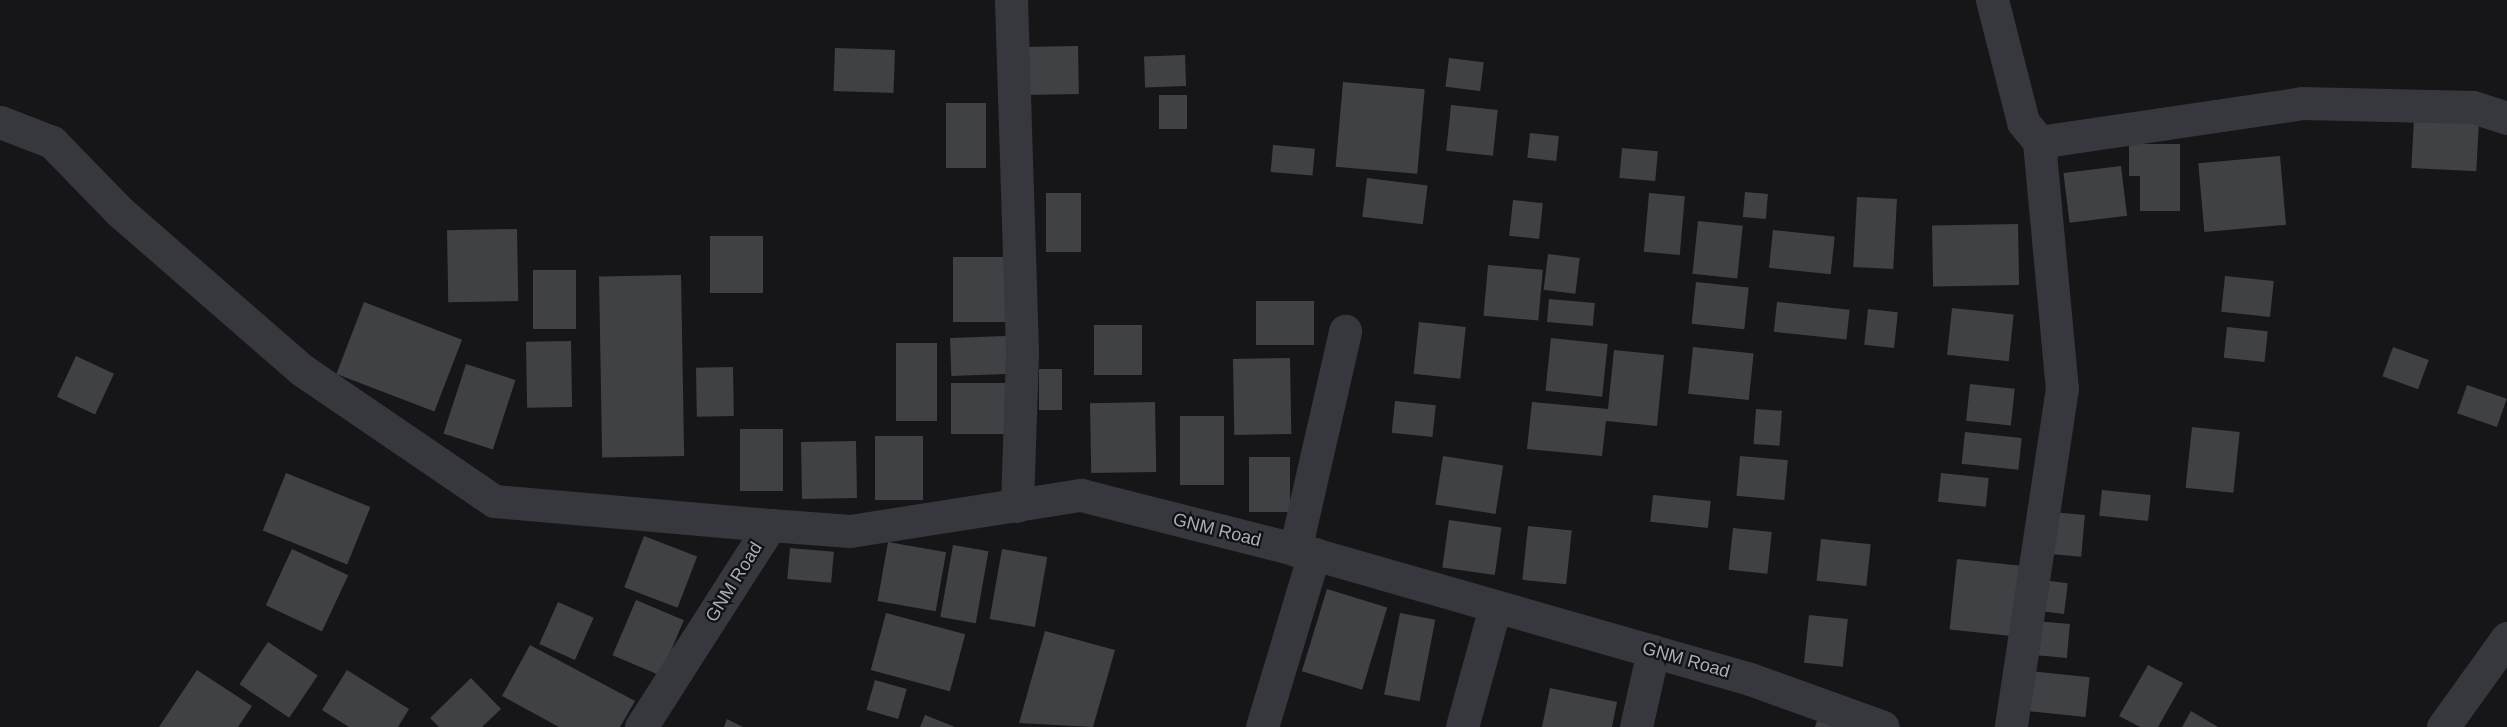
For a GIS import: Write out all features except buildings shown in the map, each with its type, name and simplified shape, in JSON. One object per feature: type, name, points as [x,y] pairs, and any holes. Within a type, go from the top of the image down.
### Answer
[{"type":"street","points":[[1992,0],[2031,132],[2062,388],[2011,727]]},
{"type":"street","points":[[1012,4],[1022,354],[1017,506]]},
{"type":"street","points":[[2031,132],[2302,103],[2473,107],[2507,118]]},
{"type":"street","points":[[0,122],[52,142],[119,211],[302,370],[494,501],[770,525]]},
{"type":"street","points":[[1262,727],[1304,552],[1345,331]]},
{"type":"street","name":"GNM Road","points":[[641,727],[770,525],[850,531],[1082,495],[1304,552],[1750,679],[1882,727]]},
{"type":"street","points":[[1462,727],[1495,607]]},
{"type":"street","points":[[2443,727],[2507,638]]},
{"type":"street","points":[[1636,727],[1653,651]]}]
